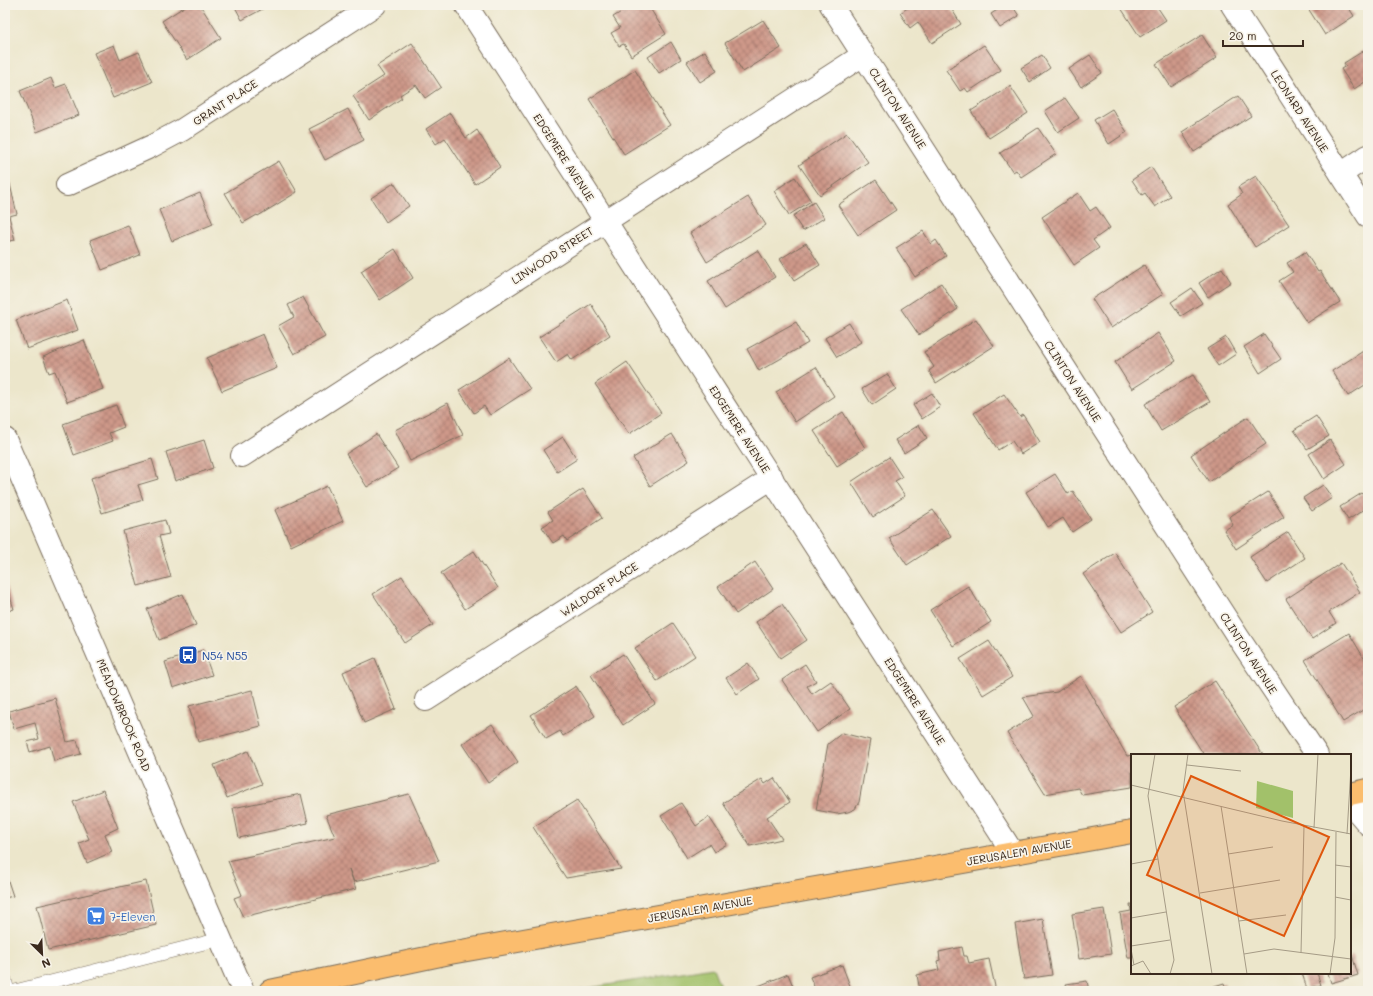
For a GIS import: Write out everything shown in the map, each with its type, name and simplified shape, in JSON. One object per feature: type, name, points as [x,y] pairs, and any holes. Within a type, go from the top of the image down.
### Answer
[{"type":"main road","points":[[1351,794],[1368,790]]},
{"type":"main road","name":"JERUSALEM AVENUE","points":[[270,991],[450,953],[1131,832]]},
{"type":"street","name":"GRANT PLACE","points":[[66,185],[152,146],[182,130],[375,5]]},
{"type":"street","name":"EDGEMERE AVENUE","points":[[466,5],[1013,853]]},
{"type":"street","name":"CLINTON AVENUE","points":[[831,5],[1234,631],[1316,754]]},
{"type":"street","name":"LEONARD AVENUE","points":[[1232,5],[1368,216]]},
{"type":"street","name":"LINWOOD STREET","points":[[242,456],[863,54]]},
{"type":"street","points":[[1341,174],[1368,156]]},
{"type":"street","name":"MEADOWBROOK ROAD","points":[[5,439],[243,991]]},
{"type":"street","name":"WALDORF PLACE","points":[[426,700],[772,478]]},
{"type":"street","points":[[1351,804],[1368,824]]},
{"type":"lane","points":[[15,991],[220,939]]},
{"type":"lane","points":[[5,980],[8,991]]},
{"type":"green space","points":[[713,968],[722,991],[570,991]]},
{"type":"building","points":[[187,5],[200,5],[221,38],[187,60],[162,21]]},
{"type":"building","points":[[234,5],[270,5],[242,20]]},
{"type":"building","points":[[633,5],[648,5],[666,34],[631,56],[624,44],[619,46],[611,33],[620,28],[613,17]]},
{"type":"building","points":[[912,5],[949,5],[961,24],[932,43],[918,22],[910,28],[900,13]]},
{"type":"building","points":[[1005,5],[1012,5],[1019,16],[1000,28],[991,14]]},
{"type":"building","points":[[1119,5],[1156,5],[1166,20],[1140,37]]},
{"type":"building","points":[[1306,5],[1347,5],[1354,16],[1325,35]]},
{"type":"building","points":[[763,20],[781,48],[743,72],[725,43]]},
{"type":"building","points":[[1202,35],[1217,58],[1171,87],[1156,64]]},
{"type":"building","points":[[671,42],[681,59],[659,73],[648,57]]},
{"type":"building","points":[[412,43],[441,87],[425,98],[416,85],[400,95],[402,98],[369,120],[353,96],[384,76],[377,66]]},
{"type":"building","points":[[114,45],[120,60],[139,52],[152,82],[113,98],[94,53]]},
{"type":"building","points":[[984,45],[1001,70],[968,92],[965,88],[960,91],[946,70]]},
{"type":"building","points":[[1368,48],[1368,80],[1354,89],[1341,69],[1346,66],[1344,63]]},
{"type":"building","points":[[705,51],[717,71],[700,82],[687,62]]},
{"type":"building","points":[[1042,55],[1050,68],[1030,82],[1021,68]]},
{"type":"building","points":[[1090,55],[1102,73],[1081,87],[1069,69]]},
{"type":"building","points":[[635,70],[670,125],[624,154],[589,99]]},
{"type":"building","points":[[51,78],[55,88],[66,84],[79,115],[37,132],[20,91]]},
{"type":"building","points":[[1010,86],[1028,113],[989,138],[971,111]]},
{"type":"building","points":[[1238,96],[1251,116],[1194,152],[1182,132]]},
{"type":"building","points":[[1065,98],[1079,118],[1058,132],[1045,111]]},
{"type":"building","points":[[348,109],[364,140],[325,160],[309,129]]},
{"type":"building","points":[[1112,109],[1127,132],[1109,144],[1094,120]]},
{"type":"building","points":[[450,113],[466,138],[477,130],[500,167],[475,184],[445,138],[436,144],[426,129]]},
{"type":"building","points":[[1038,128],[1056,154],[1021,177],[1016,170],[1013,172],[1000,153]]},
{"type":"building","points":[[847,133],[868,162],[820,195],[799,165]]},
{"type":"building","points":[[279,161],[297,192],[258,216],[257,215],[243,223],[225,193]]},
{"type":"building","points":[[1151,167],[1170,196],[1155,207],[1145,193],[1142,195],[1132,180]]},
{"type":"building","points":[[8,176],[17,214],[9,216],[15,240],[5,242],[5,177]]},
{"type":"building","points":[[1256,176],[1289,225],[1255,247],[1228,204],[1242,194],[1238,187]]},
{"type":"building","points":[[795,177],[811,201],[789,215],[774,191]]},
{"type":"building","points":[[876,180],[896,210],[858,235],[838,205]]},
{"type":"building","points":[[394,183],[409,206],[386,222],[371,198]]},
{"type":"building","points":[[200,193],[213,224],[172,241],[159,210]]},
{"type":"building","points":[[1078,193],[1090,211],[1096,207],[1110,228],[1093,240],[1099,248],[1074,265],[1042,217]]},
{"type":"building","points":[[748,197],[766,225],[707,262],[690,233]]},
{"type":"building","points":[[814,202],[824,218],[803,231],[793,216]]},
{"type":"building","points":[[128,225],[140,255],[102,270],[90,240]]},
{"type":"building","points":[[923,231],[931,244],[936,240],[946,256],[915,277],[896,248]]},
{"type":"building","points":[[806,243],[820,265],[794,281],[780,259]]},
{"type":"building","points":[[395,249],[413,278],[380,300],[361,271]]},
{"type":"building","points":[[758,250],[775,277],[725,309],[708,281]]},
{"type":"building","points":[[1305,252],[1318,272],[1320,271],[1340,302],[1307,323],[1279,281],[1293,272],[1287,263]]},
{"type":"building","points":[[1144,265],[1163,294],[1111,328],[1092,299]]},
{"type":"building","points":[[1222,268],[1231,282],[1208,297],[1199,283]]},
{"type":"building","points":[[941,283],[958,309],[919,335],[901,309]]},
{"type":"building","points":[[1192,288],[1202,303],[1181,316],[1171,302]]},
{"type":"building","points":[[303,297],[325,337],[294,354],[278,326],[294,317],[288,305]]},
{"type":"building","points":[[67,300],[78,330],[27,349],[16,320]]},
{"type":"building","points":[[591,304],[610,335],[572,360],[568,354],[556,362],[539,337]]},
{"type":"building","points":[[976,319],[994,346],[936,383],[929,371],[934,367],[924,352]]},
{"type":"building","points":[[796,322],[808,343],[759,371],[747,349]]},
{"type":"building","points":[[849,323],[861,342],[837,357],[825,338]]},
{"type":"building","points":[[1158,333],[1176,361],[1132,389],[1115,362]]},
{"type":"building","points":[[263,334],[277,368],[222,391],[207,358]]},
{"type":"building","points":[[1264,334],[1281,359],[1260,373],[1244,347]]},
{"type":"building","points":[[1226,337],[1236,354],[1218,366],[1207,349]]},
{"type":"building","points":[[84,340],[103,389],[67,402],[55,371],[49,373],[43,357]]},
{"type":"building","points":[[1368,348],[1368,383],[1348,396],[1332,371]]},
{"type":"building","points":[[509,358],[530,389],[490,415],[484,406],[474,413],[459,390]]},
{"type":"building","points":[[627,362],[661,413],[629,434],[595,384]]},
{"type":"building","points":[[816,367],[834,396],[795,422],[776,392]]},
{"type":"building","points":[[887,374],[896,389],[872,405],[862,389]]},
{"type":"building","points":[[1193,375],[1210,402],[1161,431],[1145,404]]},
{"type":"building","points":[[932,393],[940,407],[922,419],[913,405]]},
{"type":"building","points":[[1004,394],[1020,417],[1023,415],[1040,442],[1021,454],[1012,441],[998,450],[974,413]]},
{"type":"building","points":[[448,403],[463,435],[410,461],[395,430]]},
{"type":"building","points":[[116,405],[124,427],[109,433],[113,441],[74,455],[63,424]]},
{"type":"building","points":[[843,412],[865,448],[837,466],[814,431]]},
{"type":"building","points":[[1316,416],[1329,436],[1307,449],[1294,430]]},
{"type":"building","points":[[1248,417],[1266,444],[1209,482],[1191,455]]},
{"type":"building","points":[[919,425],[927,438],[904,453],[895,440]]},
{"type":"building","points":[[376,434],[398,468],[367,487],[346,454]]},
{"type":"building","points":[[672,434],[689,461],[650,486],[633,458]]},
{"type":"building","points":[[563,437],[577,459],[557,472],[543,450]]},
{"type":"building","points":[[204,440],[213,468],[175,481],[166,452]]},
{"type":"building","points":[[1330,440],[1346,464],[1324,479],[1309,454]]},
{"type":"building","points":[[889,457],[902,477],[895,481],[905,496],[873,517],[851,482]]},
{"type":"building","points":[[152,459],[158,479],[138,485],[143,500],[102,513],[91,478]]},
{"type":"building","points":[[1055,474],[1068,494],[1073,491],[1091,519],[1072,532],[1063,518],[1048,527],[1026,492]]},
{"type":"building","points":[[1323,485],[1332,498],[1312,511],[1303,498]]},
{"type":"building","points":[[327,486],[343,521],[291,546],[275,510]]},
{"type":"building","points":[[583,489],[602,518],[567,541],[564,536],[553,543],[542,527],[553,520],[548,512]]},
{"type":"building","points":[[1268,492],[1284,517],[1236,549],[1224,530],[1233,525],[1229,517]]},
{"type":"building","points":[[1362,493],[1368,501],[1368,507],[1348,520],[1340,507]]},
{"type":"building","points":[[933,510],[951,536],[907,565],[889,538]]},
{"type":"building","points":[[165,520],[169,534],[159,536],[171,577],[138,586],[123,531]]},
{"type":"building","points":[[1288,532],[1305,558],[1267,583],[1250,557]]},
{"type":"building","points":[[474,551],[498,588],[465,609],[441,573]]},
{"type":"building","points":[[1115,553],[1152,612],[1121,632],[1083,574]]},
{"type":"building","points":[[755,562],[773,589],[736,614],[718,587]]},
{"type":"building","points":[[1341,563],[1360,592],[1329,612],[1336,623],[1312,639],[1286,599]]},
{"type":"building","points":[[402,576],[433,625],[405,643],[373,594]]},
{"type":"building","points":[[5,581],[14,609],[5,612]]},
{"type":"building","points":[[968,586],[991,622],[953,646],[930,610]]},
{"type":"building","points":[[183,594],[196,625],[159,640],[147,609]]},
{"type":"building","points":[[782,604],[807,640],[780,658],[756,622]]},
{"type":"building","points":[[673,623],[695,656],[657,681],[635,648]]},
{"type":"building","points":[[1349,633],[1368,665],[1368,707],[1343,722],[1305,660]]},
{"type":"building","points":[[989,641],[1012,677],[983,695],[960,659]]},
{"type":"building","points":[[203,650],[212,675],[173,688],[165,662]]},
{"type":"building","points":[[623,654],[655,704],[623,725],[591,675]]},
{"type":"building","points":[[375,658],[396,709],[364,723],[343,672]]},
{"type":"building","points":[[748,663],[759,679],[737,694],[726,678]]},
{"type":"building","points":[[805,664],[816,681],[807,686],[812,694],[831,681],[850,709],[817,732],[782,680]]},
{"type":"building","points":[[1081,676],[1127,756],[1131,755],[1131,787],[1082,795],[1078,788],[1045,794],[1007,733],[1034,716],[1023,697],[1057,692]]},
{"type":"building","points":[[1215,681],[1262,754],[1203,754],[1174,707]]},
{"type":"building","points":[[576,686],[595,716],[563,736],[560,731],[546,739],[531,715]]},
{"type":"building","points":[[252,690],[261,726],[198,742],[189,706]]},
{"type":"building","points":[[55,698],[67,742],[77,740],[81,754],[54,761],[50,746],[30,752],[27,742],[39,739],[35,723],[14,729],[9,711]]},
{"type":"building","points":[[492,724],[518,762],[488,783],[462,744]]},
{"type":"building","points":[[842,733],[870,740],[859,802],[855,809],[848,812],[837,814],[816,810],[828,744]]},
{"type":"building","points":[[248,751],[262,784],[227,798],[214,765]]},
{"type":"building","points":[[774,778],[790,802],[767,817],[782,839],[750,846],[723,803],[762,779],[765,784]]},
{"type":"building","points":[[103,790],[118,828],[105,834],[112,852],[87,863],[79,843],[89,839],[73,802]]},
{"type":"building","points":[[301,794],[308,823],[239,838],[233,808]]},
{"type":"building","points":[[409,794],[439,861],[354,882],[349,869],[356,889],[243,917],[234,898],[242,895],[228,861],[335,837],[326,815]]},
{"type":"building","points":[[577,800],[621,869],[566,878],[533,827]]},
{"type":"building","points":[[681,803],[696,826],[709,817],[727,844],[714,852],[709,844],[687,858],[661,816]]},
{"type":"building","points":[[5,872],[13,896],[5,898]]},
{"type":"building","name":"7-Eleven","points":[[146,881],[156,925],[48,950],[37,906]]},
{"type":"building","points":[[1104,909],[1111,954],[1079,959],[1072,914]]},
{"type":"building","points":[[1131,911],[1131,958],[1128,958],[1120,913]]},
{"type":"building","points":[[1043,919],[1052,975],[1024,979],[1015,924]]},
{"type":"building","points":[[962,947],[964,956],[967,956],[969,963],[989,959],[996,991],[920,991],[917,975],[939,970],[937,961],[940,960],[939,952]]},
{"type":"building","points":[[1351,956],[1358,975],[1331,983],[1328,974],[1351,974]]},
{"type":"building","points":[[842,965],[852,991],[816,991],[810,977]]},
{"type":"building","points":[[788,974],[795,991],[758,991],[756,987]]},
{"type":"building","points":[[1302,974],[1317,974],[1321,985],[1307,989]]},
{"type":"building","points":[[1087,981],[1089,991],[1068,991],[1066,984]]},
{"type":"building","points":[[1224,983],[1227,991],[1208,991],[1208,988]]},
{"type":"place","name":"N54 N55","points":[[188,655]]},
{"type":"place","name":"7-Eleven","points":[[96,916]]}]
